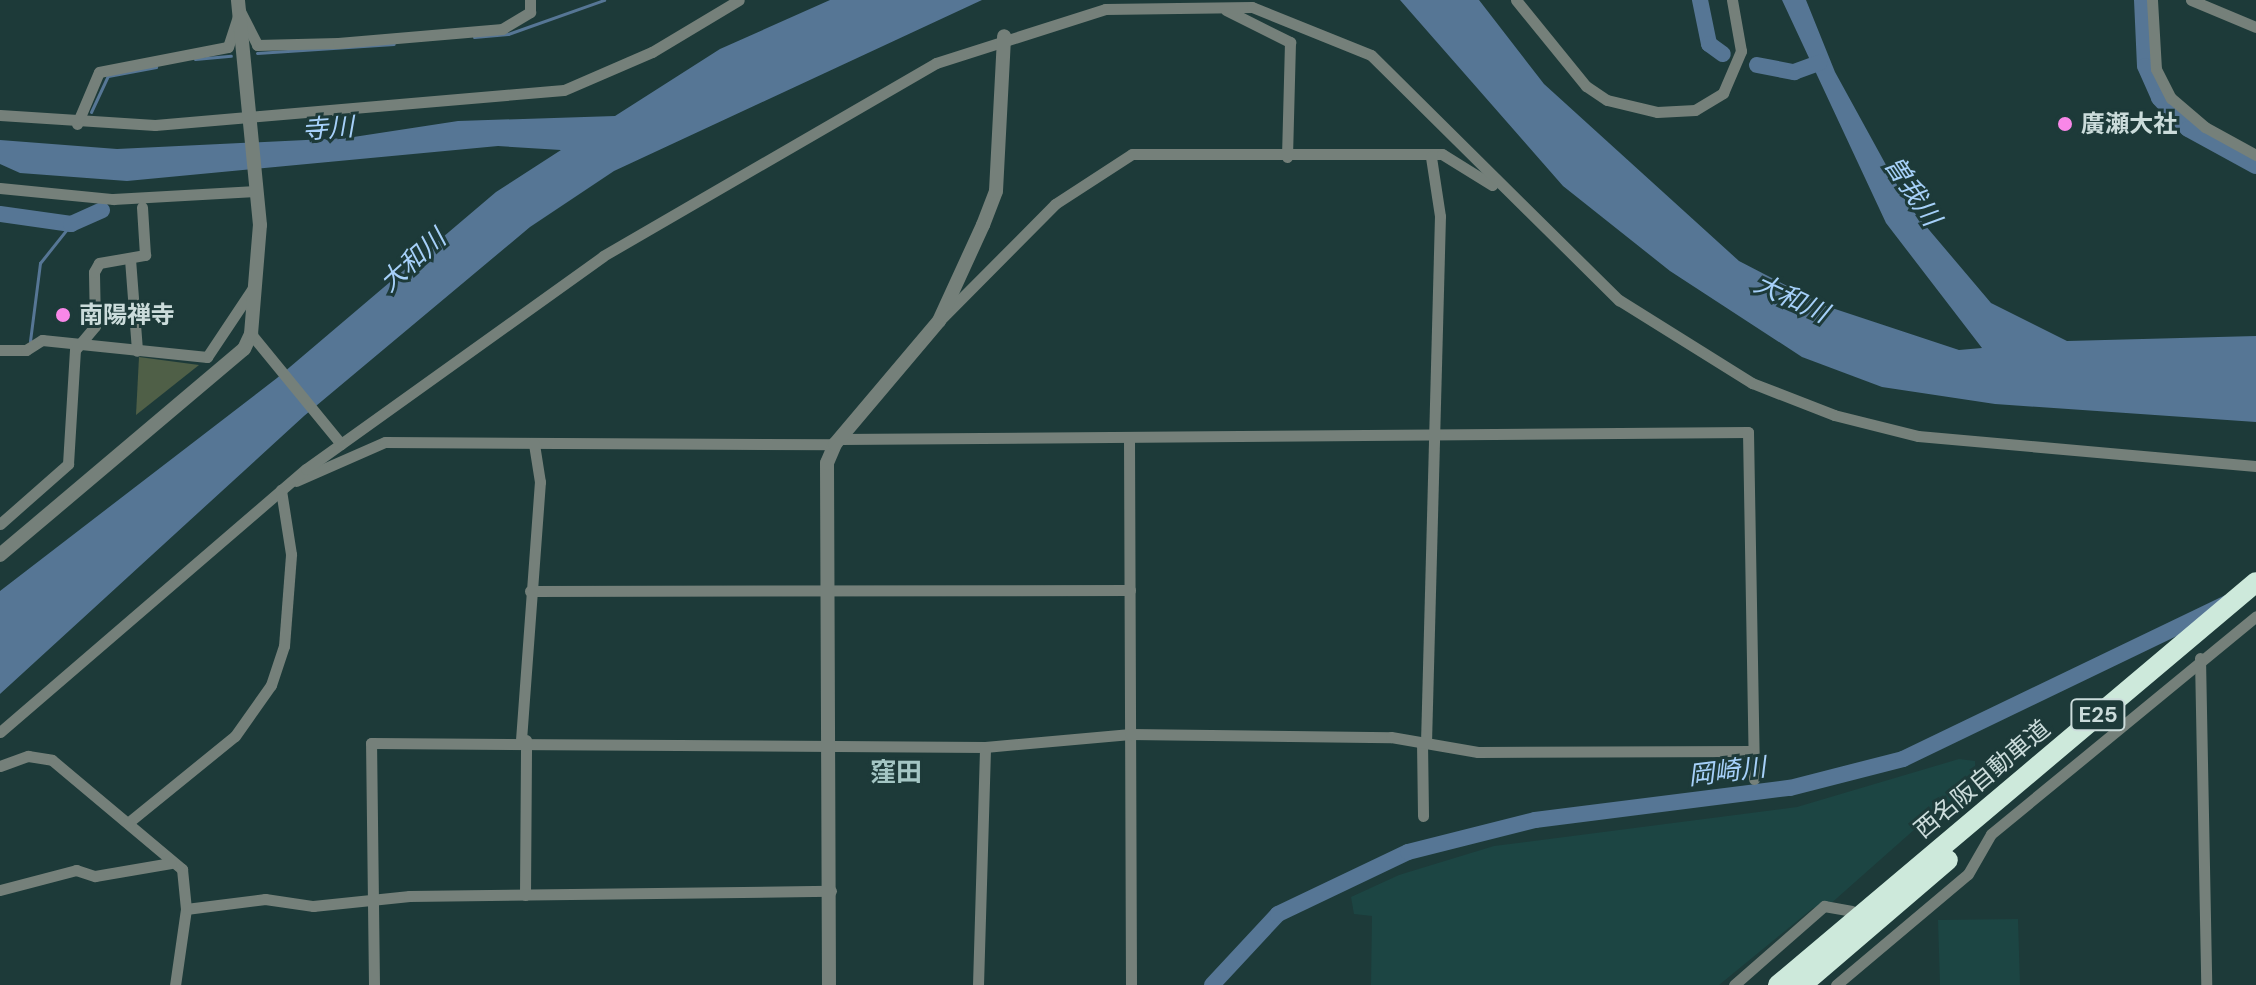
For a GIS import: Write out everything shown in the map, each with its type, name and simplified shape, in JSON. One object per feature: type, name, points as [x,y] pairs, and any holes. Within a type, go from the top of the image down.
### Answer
[{"type":"highway","name":"西名阪自動車道","points":[[1802,985],[1945,853],[2256,582]]},
{"type":"highway","name":"西名阪自動車道","points":[[1778,985],[2256,599]]},
{"type":"street","points":[[239,5],[257,45],[292,45],[502,29],[530,12],[530,0]]},
{"type":"street","points":[[0,115],[77,124],[250,118],[564,90],[641,58],[739,0]]},
{"type":"street","points":[[1516,0],[1586,86],[1607,100],[1657,112],[1695,110],[1723,93],[1741,51],[1732,0]]},
{"type":"street","points":[[2152,0],[2156,69],[2171,98],[2205,127],[2256,155]]},
{"type":"street","points":[[2191,0],[2256,27]]},
{"type":"street","points":[[1210,2],[1290,42],[1287,157]]},
{"type":"street","points":[[0,732],[339,441],[603,256],[869,98],[1004,36],[1105,9],[1210,2],[1252,7],[1371,55],[1518,205],[1619,300],[1686,346],[1834,415],[1995,446],[2256,466]]},
{"type":"street","points":[[0,555],[244,349],[251,334],[257,283],[257,189],[239,5]]},
{"type":"street","points":[[77,124],[99,72],[228,47],[239,5]]},
{"type":"street","points":[[939,321],[996,191],[1004,36]]},
{"type":"street","points":[[829,985],[831,891],[826,472],[837,442],[939,321],[1055,204],[1132,154],[1431,157],[1442,154],[1518,205]]},
{"type":"street","points":[[1423,816],[1438,437],[1440,216],[1431,157]]},
{"type":"street","points":[[0,188],[108,199],[142,207],[185,196]]},
{"type":"street","points":[[108,199],[257,189]]},
{"type":"street","points":[[0,524],[68,464],[81,343],[95,326],[96,266],[145,255],[142,207]]},
{"type":"street","points":[[130,259],[137,351]]},
{"type":"street","points":[[0,350],[26,350],[42,340],[207,357],[257,283]]},
{"type":"street","points":[[251,334],[264,345],[339,441]]},
{"type":"street","points":[[286,486],[385,442],[837,442],[1748,432],[1754,779]]},
{"type":"street","points":[[1129,438],[1131,985]]},
{"type":"street","points":[[525,895],[524,740],[530,591],[540,482],[534,443]]},
{"type":"street","points":[[129,822],[235,736],[271,685],[284,646],[291,554],[286,486]]},
{"type":"street","points":[[530,591],[829,594],[1130,590]]},
{"type":"street","points":[[1836,985],[1973,869],[1991,834],[2200,658],[2256,616]]},
{"type":"street","points":[[2200,658],[2206,985]]},
{"type":"street","points":[[374,985],[371,743],[524,740],[985,747],[1130,734],[1424,742],[1478,752],[1753,751]]},
{"type":"street","points":[[978,985],[985,747]]},
{"type":"street","points":[[0,766],[28,756],[52,760],[129,822],[171,863],[182,869],[186,909],[175,985]]},
{"type":"street","points":[[0,890],[76,870],[95,876],[171,863]]},
{"type":"street","points":[[186,909],[265,899],[313,906],[373,900],[525,895],[831,891]]},
{"type":"street","points":[[1734,985],[1824,906],[1852,911]]},
{"type":"street","points":[[1904,912],[1922,913]]},
{"type":"shaded area","points":[[1959,759],[1975,761],[1976,794],[1963,807],[1933,813],[1828,906],[1813,908],[1719,985],[1371,985],[1372,916],[1354,914],[1351,897],[1399,875],[1494,846],[1797,807]]},
{"type":"shaded area","points":[[2018,919],[2020,985],[1940,985],[1938,920]]},
{"type":"green space","points":[[139,357],[199,365],[136,415]]},
{"type":"water","points":[[830,0],[982,0],[614,171],[530,227],[304,416],[0,694],[0,591],[277,378],[496,192],[561,150],[498,146],[127,181],[20,173],[0,164],[0,140],[117,149],[347,138],[458,121],[615,116],[720,49]]},
{"type":"water","name":"大和川","points":[[1400,0],[1479,0],[1544,84],[1739,261],[1826,306],[1959,350],[1982,348],[1886,223],[1782,0],[1806,0],[1835,72],[1908,205],[1991,303],[2067,341],[2256,336],[2256,422],[1995,404],[1882,387],[1802,357],[1670,271],[1563,186]]},
{"type":"waterway","points":[[474,37],[508,34],[604,0]]},
{"type":"waterway","points":[[1700,0],[1709,44],[1723,54]]},
{"type":"waterway","points":[[2142,0],[2145,66],[2159,98],[2188,129],[2256,166]]},
{"type":"waterway","points":[[257,53],[394,44]]},
{"type":"waterway","points":[[195,59],[231,56]]},
{"type":"waterway","points":[[1757,65],[1794,72],[1819,63]]},
{"type":"waterway","points":[[91,112],[108,76],[156,67]]},
{"type":"waterway","points":[[0,214],[71,224],[102,210]]},
{"type":"waterway","points":[[30,341],[40,263],[71,224]]},
{"type":"waterway","name":"岡崎川","points":[[1212,985],[1278,914],[1408,852],[1535,820],[1790,788],[1903,759],[2227,603]]},
{"type":"place","name":"廣瀬大社","points":[[2065,124]]},
{"type":"place","name":"南陽禅寺","points":[[63,315]]},
{"type":"district","name":"窪田","points":[[896,773]]},
{"type":"water label","name":"寺川","points":[[328,129]]},
{"type":"water label","name":"曽我川","points":[[1912,191]]}]
